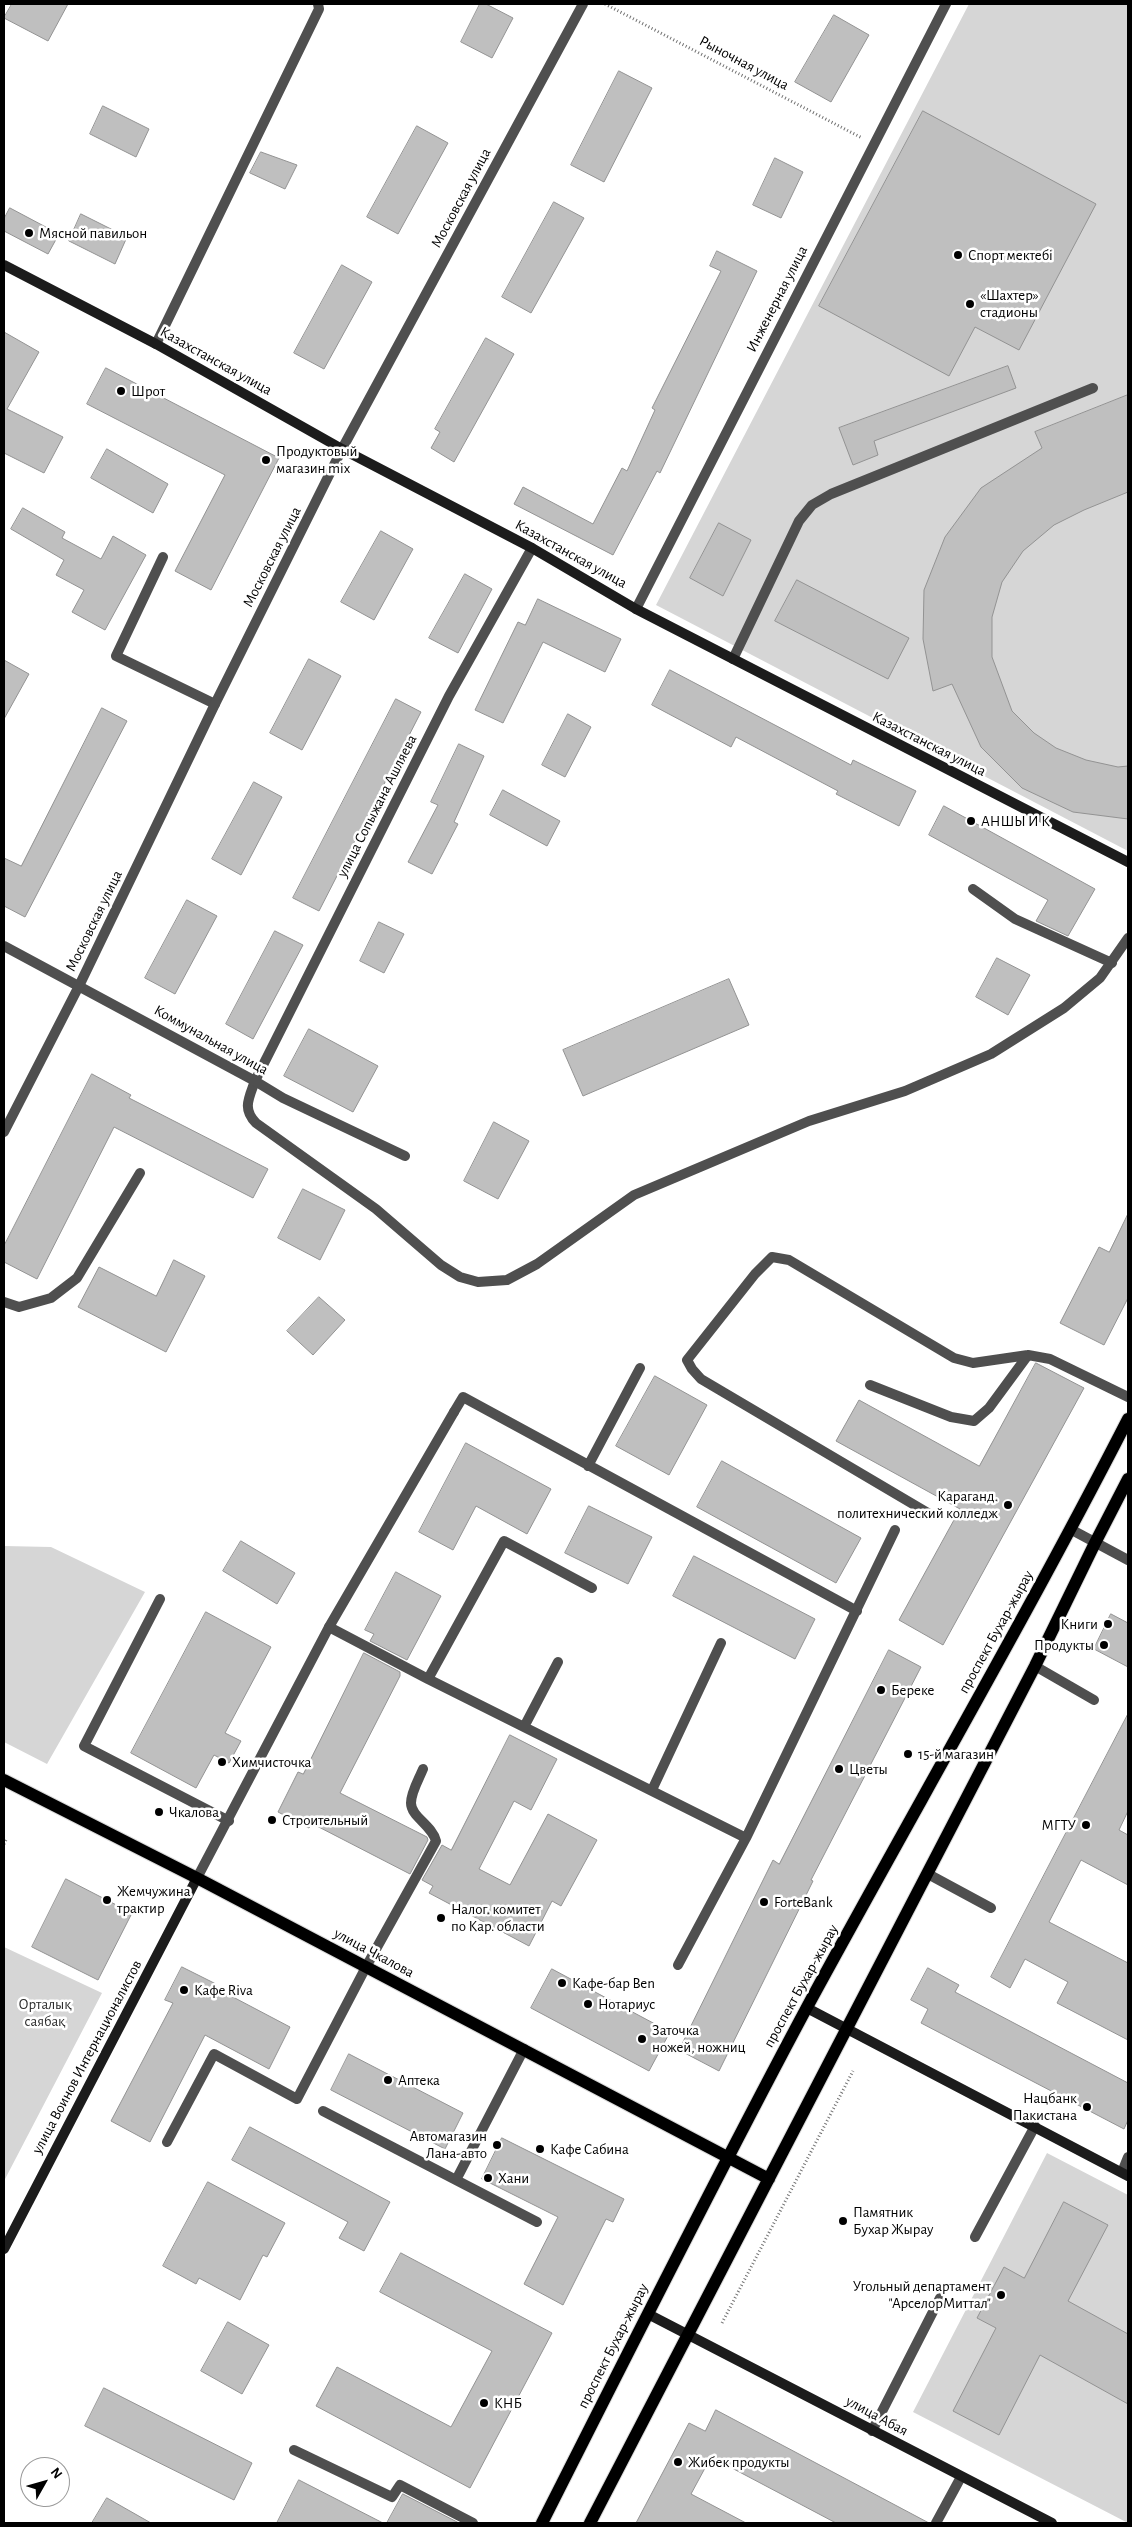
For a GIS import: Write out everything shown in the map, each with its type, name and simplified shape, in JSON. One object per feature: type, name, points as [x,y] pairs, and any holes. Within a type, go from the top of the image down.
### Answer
[{"type":"main road","name":"Казахстанская улица","points":[[4,264],[156,344],[342,449],[532,548],[636,609],[1128,862]]},
{"type":"main road","name":"проспект Бухар-жырау","points":[[542,2523],[806,2008],[1072,1530],[1128,1419]]},
{"type":"main road","points":[[590,2523],[1036,1666],[1094,1543],[1128,1479]]},
{"type":"main road","name":"улица Чкалова","points":[[4,1780],[197,1878],[769,2179]]},
{"type":"main road","name":"улица Воинов Интернационалистов","points":[[4,2249],[197,1878]]},
{"type":"main road","points":[[806,2008],[1125,2174]]},
{"type":"main road","name":"улица Абая","points":[[648,2314],[1052,2523]]},
{"type":"street","points":[[156,344],[320,8],[318,4]]},
{"type":"street","name":"Московская улица","points":[[4,1132],[79,986],[215,704],[342,449],[583,4]]},
{"type":"street","name":"Инженерная улица","points":[[636,609],[872,143],[946,4]]},
{"type":"street","points":[[733,659],[799,521],[812,505],[831,494],[1093,388]]},
{"type":"street","name":"улица Сопыжана Ашляева","points":[[532,548],[449,696],[255,1081],[246,1106],[249,1116],[256,1123],[376,1209],[441,1265],[460,1277],[478,1282],[507,1280],[537,1264],[634,1195],[808,1121],[905,1091],[991,1054],[1064,1008],[1100,978],[1112,963]]},
{"type":"street","points":[[164,557],[116,656],[215,704]]},
{"type":"street","points":[[973,889],[1015,920],[1112,963],[1128,938]]},
{"type":"street","name":"Коммунальная улица","points":[[4,946],[255,1081],[283,1098],[406,1156]]},
{"type":"street","points":[[4,1302],[19,1307],[51,1298],[77,1278],[140,1173]]},
{"type":"street","points":[[928,1513],[701,1379],[692,1369],[687,1360],[755,1274],[772,1258],[789,1260],[954,1358],[973,1363],[1028,1355],[1050,1359],[1128,1397]]},
{"type":"street","points":[[870,1385],[951,1417],[974,1421],[989,1408],[1028,1355]]},
{"type":"street","points":[[588,1466],[640,1368]]},
{"type":"street","points":[[197,1878],[229,1821],[329,1627],[463,1397],[857,1611]]},
{"type":"street","points":[[678,1965],[746,1838],[895,1530]]},
{"type":"street","points":[[1072,1530],[1128,1560]]},
{"type":"street","points":[[428,1679],[504,1541],[592,1588]]},
{"type":"street","points":[[160,1599],[84,1746],[229,1821]]},
{"type":"street","points":[[329,1627],[428,1679],[746,1838]]},
{"type":"street","points":[[652,1790],[721,1643]]},
{"type":"street","points":[[524,1726],[558,1662]]},
{"type":"street","points":[[1036,1666],[1094,1700]]},
{"type":"street","points":[[167,2142],[214,2054],[298,2099],[366,1967],[436,1841],[434,1832],[412,1810],[410,1802],[423,1769]]},
{"type":"street","points":[[928,1874],[992,1908]]},
{"type":"street","points":[[456,2180],[524,2049]]},
{"type":"street","points":[[323,2111],[537,2222]]},
{"type":"street","points":[[975,2237],[1035,2126]]},
{"type":"street","points":[[1125,2174],[1128,2157]]},
{"type":"street","points":[[872,2431],[940,2298]]},
{"type":"street","points":[[294,2450],[392,2498],[400,2485],[473,2523]]},
{"type":"street","points":[[936,2523],[961,2477]]},
{"type":"path","name":"Рыночная улица","points":[[605,4],[872,143]]},
{"type":"path","points":[[4,1844],[7,1838]]},
{"type":"path","points":[[722,2323],[854,2071]]},
{"type":"green space","name":"«Шахтер» стадионы","points":[[969,4],[1128,4],[1128,851],[656,605]]},
{"type":"green space","points":[[4,1546],[51,1547],[145,1592],[47,1764],[4,1742]]},
{"type":"green space","name":"Орталық саябақ","points":[[4,1947],[102,1993],[4,2181]]},
{"type":"green space","points":[[1047,2153],[1128,2195],[1128,2523],[913,2412]]},
{"type":"building","points":[[12,4],[68,4],[48,41],[4,18]]},
{"type":"building","points":[[480,4],[486,4],[513,18],[492,58],[461,42]]},
{"type":"building","points":[[834,15],[869,35],[831,102],[795,82]]},
{"type":"building","points":[[619,71],[652,88],[604,182],[571,165]]},
{"type":"building","points":[[103,106],[149,129],[136,157],[90,134]]},
{"type":"building","name":"Спорт мектебі","points":[[923,111],[1096,204],[1019,350],[975,327],[949,376],[819,306]]},
{"type":"building","points":[[417,126],[448,143],[398,234],[367,217]]},
{"type":"building","points":[[261,152],[297,165],[285,189],[250,173]]},
{"type":"building","points":[[775,158],[803,172],[781,218],[753,205]]},
{"type":"building","points":[[554,202],[584,218],[531,313],[502,297]]},
{"type":"building","points":[[10,208],[59,234],[48,254],[4,231],[4,219]]},
{"type":"building","points":[[81,214],[127,237],[115,264],[69,241]]},
{"type":"building","points":[[717,251],[757,271],[660,473],[657,471],[613,555],[514,504],[523,487],[593,524],[622,468],[627,471],[655,410],[652,408],[721,271],[710,266]]},
{"type":"building","points":[[342,265],[372,282],[324,369],[294,353]]},
{"type":"building","points":[[4,332],[39,352],[7,409],[63,437],[44,473],[4,453]]},
{"type":"building","points":[[486,338],[514,354],[454,462],[431,448],[440,432],[435,429]]},
{"type":"building","points":[[1008,366],[1016,388],[874,441],[878,455],[853,465],[839,428]]},
{"type":"building","points":[[106,368],[279,458],[211,590],[175,571],[225,475],[87,404]]},
{"type":"building","points":[[1128,395],[1128,492],[1054,525],[1023,551],[1002,582],[992,617],[992,657],[1012,711],[1034,733],[1056,748],[1086,760],[1118,767],[1128,766],[1128,819],[1073,812],[1022,788],[981,747],[952,684],[933,691],[923,639],[924,590],[945,537],[981,488],[1042,448],[1035,432]]},
{"type":"building","points":[[107,449],[168,484],[153,513],[91,478]]},
{"type":"building","points":[[23,508],[65,532],[62,538],[101,559],[113,536],[146,555],[105,630],[72,612],[84,590],[56,575],[64,560],[11,529]]},
{"type":"building","points":[[719,523],[751,540],[723,596],[690,578]]},
{"type":"building","points":[[381,531],[413,549],[374,620],[341,602]]},
{"type":"building","points":[[465,574],[492,589],[458,653],[429,638]]},
{"type":"building","points":[[797,580],[909,638],[888,679],[775,621]]},
{"type":"building","points":[[538,599],[621,639],[605,672],[543,642],[503,723],[475,710],[518,622],[525,625]]},
{"type":"building","points":[[309,659],[341,676],[302,750],[270,733]]},
{"type":"building","points":[[4,660],[29,674],[4,719]]},
{"type":"building","points":[[670,670],[851,765],[853,760],[916,791],[899,826],[836,794],[838,791],[736,737],[731,747],[652,705]]},
{"type":"building","points":[[396,699],[421,712],[319,911],[293,898]]},
{"type":"building","points":[[102,708],[127,721],[25,917],[4,906],[4,858],[21,866]]},
{"type":"building","points":[[568,714],[591,727],[565,777],[542,765]]},
{"type":"building","points":[[459,744],[484,756],[454,822],[458,824],[432,874],[408,862],[438,805],[431,802]]},
{"type":"building","points":[[254,782],[282,797],[241,875],[212,859]]},
{"type":"building","points":[[503,790],[560,821],[547,846],[490,815]]},
{"type":"building","points":[[944,806],[1095,889],[1068,936],[1036,921],[1048,900],[929,835]]},
{"type":"building","points":[[187,900],[217,916],[175,994],[145,978]]},
{"type":"building","points":[[379,922],[404,934],[384,973],[360,961]]},
{"type":"building","points":[[275,931],[303,945],[253,1039],[226,1024]]},
{"type":"building","points":[[997,958],[1030,975],[1008,1015],[976,997]]},
{"type":"building","points":[[729,979],[749,1025],[583,1096],[563,1050]]},
{"type":"building","points":[[309,1029],[378,1066],[353,1112],[284,1076]]},
{"type":"building","points":[[92,1074],[131,1095],[129,1098],[268,1169],[253,1198],[114,1127],[37,1279],[4,1262],[4,1246]]},
{"type":"building","points":[[494,1122],[529,1141],[498,1199],[464,1181]]},
{"type":"building","points":[[303,1189],[345,1210],[320,1260],[278,1238]]},
{"type":"building","points":[[1128,1214],[1128,1298],[1104,1345],[1060,1323],[1099,1247],[1109,1252]]},
{"type":"building","points":[[174,1260],[205,1276],[166,1352],[78,1307],[99,1267],[156,1296]]},
{"type":"building","points":[[319,1297],[345,1320],[313,1355],[287,1331]]},
{"type":"building","points":[[1036,1363],[1084,1388],[943,1645],[899,1620],[960,1509],[836,1441],[859,1400],[979,1466]]},
{"type":"building","points":[[655,1376],[707,1405],[669,1475],[616,1446]]},
{"type":"building","points":[[466,1443],[551,1489],[527,1534],[476,1506],[453,1550],[419,1532]]},
{"type":"building","points":[[722,1461],[861,1538],[836,1583],[697,1507]]},
{"type":"building","points":[[589,1506],[652,1537],[628,1584],[565,1553]]},
{"type":"building","points":[[241,1541],[295,1573],[277,1604],[223,1571]]},
{"type":"building","points":[[694,1556],[815,1619],[795,1659],[673,1596]]},
{"type":"building","points":[[396,1572],[441,1596],[407,1660],[370,1641],[374,1634],[365,1630]]},
{"type":"building","points":[[206,1612],[271,1647],[225,1733],[241,1741],[229,1763],[214,1755],[196,1788],[131,1753]]},
{"type":"building","points":[[1111,1614],[1128,1623],[1128,1667],[1094,1649]]},
{"type":"building","points":[[889,1650],[921,1667],[811,1880],[813,1881],[719,2071],[679,2050],[773,1860],[779,1864]]},
{"type":"building","points":[[364,1653],[400,1672],[400,1676],[340,1793],[427,1837],[428,1840],[410,1874],[311,1823],[309,1828],[278,1812],[298,1772],[303,1774]]},
{"type":"building","points":[[1128,1714],[1128,1811],[1119,1830],[1128,1835],[1128,1885],[1081,1860],[1049,1922],[1128,1963],[1128,2040],[1057,2003],[1068,1982],[1025,1959],[1010,1988],[991,1977]]},
{"type":"building","points":[[510,1735],[557,1759],[531,1810],[514,1801],[479,1869],[510,1885],[548,1814],[597,1840],[561,1906],[552,1901],[529,1946],[429,1893],[433,1886],[422,1880],[442,1845],[451,1850]]},
{"type":"building","points":[[66,1879],[132,1913],[98,1980],[32,1947]]},
{"type":"building","points":[[182,1967],[216,1984],[214,1987],[290,2027],[269,2069],[205,2035],[150,2142],[111,2121],[173,2003],[165,2000]]},
{"type":"building","points":[[928,1968],[959,1985],[955,1992],[1128,2083],[1128,2120],[1124,2129],[921,2023],[928,2009],[911,2000]]},
{"type":"building","points":[[552,1969],[670,2032],[649,2071],[531,2008]]},
{"type":"building","points":[[349,2054],[463,2113],[445,2149],[331,2090]]},
{"type":"building","points":[[250,2127],[390,2202],[364,2251],[339,2238],[348,2222],[232,2160]]},
{"type":"building","points":[[502,2138],[624,2199],[613,2222],[606,2219],[563,2305],[524,2284],[558,2217],[482,2179]]},
{"type":"building","points":[[208,2182],[285,2223],[267,2257],[263,2255],[240,2300],[199,2278],[196,2284],[163,2266]]},
{"type":"building","points":[[1064,2202],[1108,2225],[1068,2301],[1128,2334],[1128,2404],[1040,2355],[999,2435],[953,2411],[996,2328],[977,2318],[1004,2267],[1024,2278]]},
{"type":"building","points":[[401,2253],[552,2333],[470,2488],[316,2406],[337,2367],[451,2427],[492,2351],[380,2292]]},
{"type":"building","points":[[228,2322],[269,2345],[242,2394],[201,2371]]},
{"type":"building","points":[[104,2388],[252,2463],[234,2500],[85,2426]]},
{"type":"building","points":[[716,2410],[929,2523],[836,2523],[711,2457],[691,2494],[746,2523],[636,2523],[689,2423],[705,2431]]},
{"type":"building","points":[[299,2480],[383,2523],[277,2523]]},
{"type":"building","points":[[403,2494],[459,2523],[387,2523]]},
{"type":"building","points":[[107,2498],[151,2523],[92,2523]]},
{"type":"place","name":"Мясной павильон","points":[[29,233]]},
{"type":"place","name":"Спорт мектебі","points":[[958,255]]},
{"type":"place","name":"«Шахтер» стадионы","points":[[970,304]]},
{"type":"place","name":"Шрот","points":[[121,391]]},
{"type":"place","name":"Продуктовый магазин mix","points":[[266,460]]},
{"type":"place","name":"АНШЫ И К","points":[[971,821]]},
{"type":"place","name":"Караганд. политехнический колледж","points":[[1008,1505]]},
{"type":"place","name":"Книги","points":[[1108,1624]]},
{"type":"place","name":"Продукты","points":[[1104,1645]]},
{"type":"place","name":"Береке","points":[[881,1690]]},
{"type":"place","name":"15-й магазин","points":[[908,1754]]},
{"type":"place","name":"Химчисточка","points":[[222,1762]]},
{"type":"place","name":"Цветы","points":[[839,1769]]},
{"type":"place","name":"Чкалова","points":[[159,1812]]},
{"type":"place","name":"Строительный","points":[[272,1820]]},
{"type":"place","name":"МГТУ","points":[[1086,1825]]},
{"type":"place","name":"Жемчужина трактир","points":[[107,1900]]},
{"type":"place","name":"ForteBank","points":[[764,1902]]},
{"type":"place","name":"Налог. комитет по Кар. области","points":[[441,1918]]},
{"type":"place","name":"Кафе-бар Ben","points":[[562,1983]]},
{"type":"place","name":"Кафе Riva","points":[[184,1990]]},
{"type":"place","name":"Нотариус","points":[[588,2004]]},
{"type":"place","name":"Заточка ножей, ножниц","points":[[642,2039]]},
{"type":"place","name":"Аптека","points":[[388,2080]]},
{"type":"place","name":"Нацбанк Пакистана","points":[[1087,2107]]},
{"type":"place","name":"Автомагазин Лана-авто","points":[[497,2145]]},
{"type":"place","name":"Кафе Сабина","points":[[540,2149]]},
{"type":"place","name":"Хани","points":[[488,2178]]},
{"type":"place","name":"Памятник Бухар Жырау","points":[[843,2221]]},
{"type":"place","name":"Угольный департамент \"АрселорМиттал\"","points":[[1001,2295]]},
{"type":"place","name":"КНБ","points":[[484,2403]]},
{"type":"place","name":"Жибек продукты","points":[[678,2462]]}]
